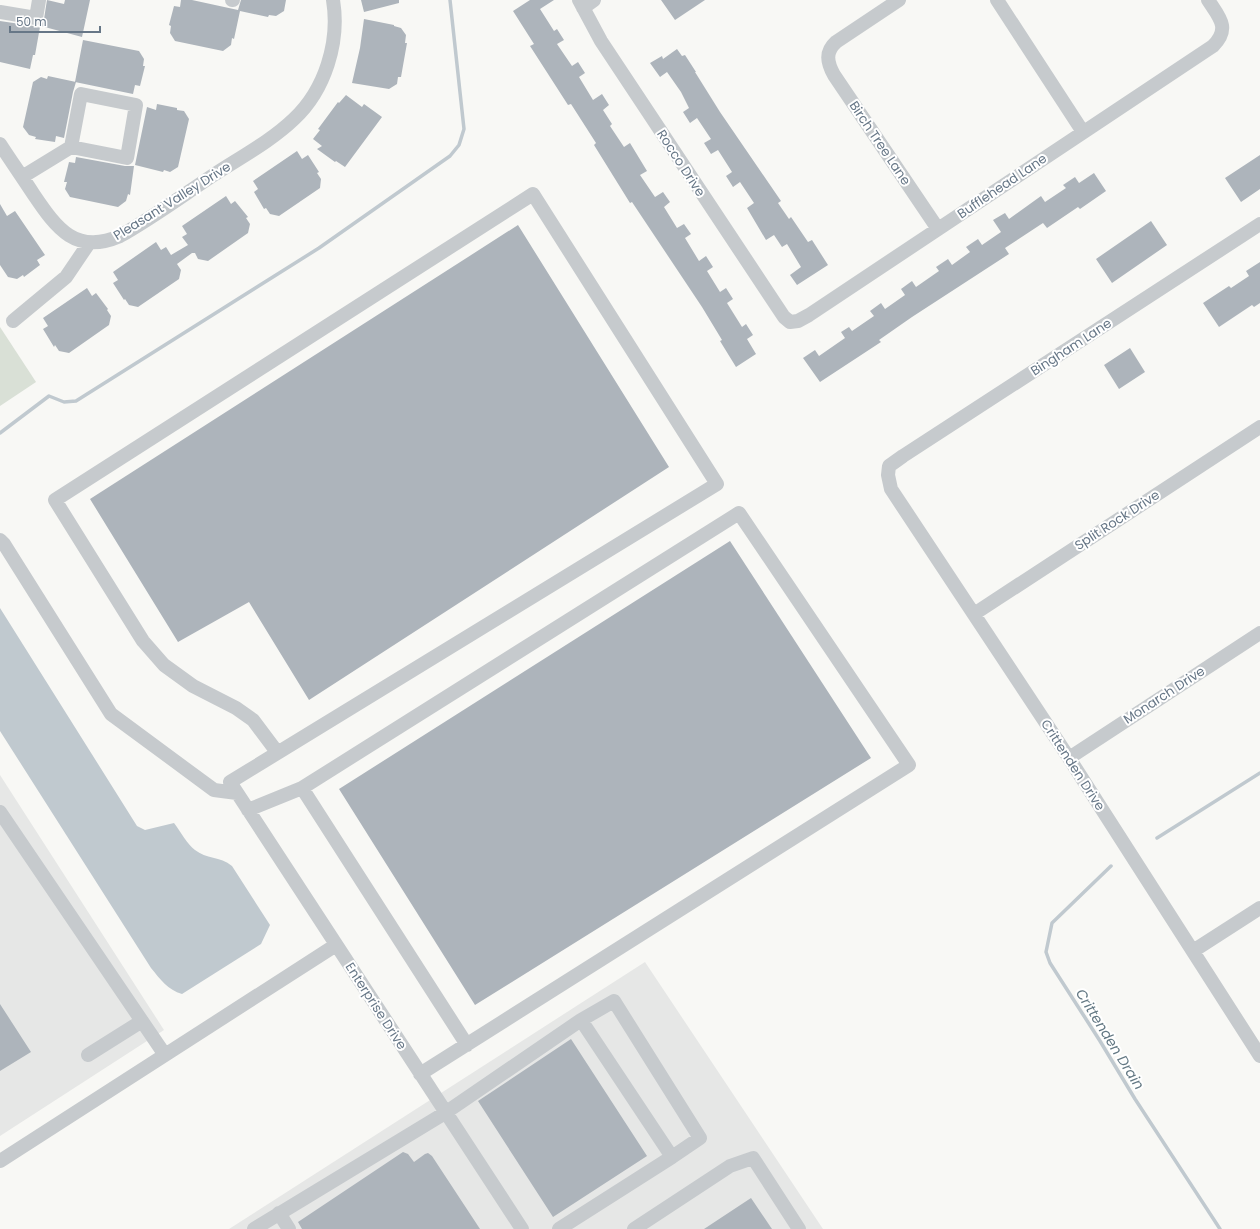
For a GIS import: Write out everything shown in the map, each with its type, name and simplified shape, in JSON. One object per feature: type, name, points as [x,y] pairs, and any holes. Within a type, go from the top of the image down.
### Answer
[{"type":"street","points":[[0,12],[36,18],[39,0]]},
{"type":"street","name":"Pleasant Valley Drive","points":[[0,144],[55,224],[70,236],[89,242],[109,241],[120,236],[246,154],[293,120],[308,103],[323,78],[335,26],[333,0]]},
{"type":"street","points":[[581,4],[594,0]]},
{"type":"street","name":"Birch Tree Lane","points":[[899,0],[831,46],[828,54],[829,66],[938,228]]},
{"type":"street","points":[[997,0],[1083,132]]},
{"type":"street","name":"Bufflehead Lane","points":[[790,322],[798,321],[809,315],[1213,46],[1222,34],[1223,26],[1208,0]]},
{"type":"street","name":"Rocco Drive","points":[[581,4],[600,41],[784,317],[790,322]]},
{"type":"street","points":[[22,177],[71,147],[127,158],[136,105],[81,94],[71,147]]},
{"type":"street","points":[[0,540],[4,544],[111,714],[214,790],[234,788],[277,752],[717,484],[533,194],[55,500],[143,641],[164,665],[193,686],[236,708],[253,720],[277,752]]},
{"type":"street","name":"Bingham Lane","points":[[888,475],[889,466],[903,456],[1260,224]]},
{"type":"street","points":[[13,321],[66,277],[89,242]]},
{"type":"street","name":"Split Rock Drive","points":[[974,614],[1260,427]]},
{"type":"street","name":"Crittenden Drive","points":[[888,475],[891,489],[1069,758],[1260,1056]]},
{"type":"street","points":[[248,810],[302,788],[739,513],[909,765],[420,1074]]},
{"type":"street","name":"Monarch Drive","points":[[1069,758],[1260,633]]},
{"type":"street","name":"Enterprise Drive","points":[[234,788],[522,1229]]},
{"type":"street","points":[[302,788],[467,1045]]},
{"type":"street","points":[[0,812],[165,1054]]},
{"type":"street","points":[[1193,952],[1260,908]]},
{"type":"street","points":[[0,1162],[165,1054],[336,945]]},
{"type":"street","points":[[254,1229],[445,1113],[581,1020],[614,1001],[700,1138],[559,1229]]},
{"type":"street","points":[[581,1020],[672,1157]]},
{"type":"street","points":[[88,1055],[142,1021]]},
{"type":"street","points":[[634,1229],[730,1166],[753,1158],[799,1229]]},
{"type":"street","points":[[279,1213],[289,1229]]},
{"type":"shaded area","points":[[0,327],[36,382],[0,406]]},
{"type":"shaded area","points":[[0,608],[137,826],[145,830],[174,823],[192,847],[199,853],[223,861],[232,866],[270,925],[261,944],[182,994],[168,987],[151,968],[0,731]]},
{"type":"shaded area","points":[[0,775],[164,1030],[0,1136]]},
{"type":"shaded area","points":[[645,962],[823,1229],[229,1229]]},
{"type":"building","points":[[47,0],[64,4],[65,0],[90,0],[82,37],[41,26],[44,19]]},
{"type":"building","points":[[181,0],[192,0],[238,10],[241,0],[286,0],[284,11],[276,16],[269,15],[268,17],[240,11],[234,39],[232,38],[231,45],[223,51],[175,41],[170,33],[171,26],[169,25],[174,6],[180,7]]},
{"type":"building","points":[[361,0],[399,0],[399,3],[364,12]]},
{"type":"building","points":[[530,0],[554,0],[540,9],[554,31],[557,29],[564,40],[557,44],[572,66],[578,62],[585,73],[579,77],[593,100],[602,94],[609,105],[603,110],[612,124],[610,126],[624,147],[630,143],[647,171],[640,175],[655,197],[663,192],[670,202],[664,207],[677,228],[684,224],[691,234],[685,238],[699,261],[706,256],[713,267],[707,271],[720,292],[726,288],[733,299],[727,303],[742,327],[746,324],[753,335],[747,339],[756,354],[736,367],[702,307],[632,202],[630,203],[594,145],[596,143],[571,104],[568,105],[530,46],[534,44],[513,11]]},
{"type":"building","points":[[661,0],[705,0],[675,20]]},
{"type":"building","points":[[364,19],[394,25],[401,28],[406,35],[405,43],[407,43],[401,77],[398,77],[397,84],[389,89],[352,83],[360,48]]},
{"type":"building","points":[[0,21],[40,27],[35,55],[33,55],[30,69],[0,62]]},
{"type":"building","points":[[83,40],[139,51],[144,59],[143,66],[145,66],[140,86],[135,85],[133,94],[75,82]]},
{"type":"building","points":[[677,49],[682,56],[685,55],[720,112],[781,201],[778,203],[789,219],[791,217],[808,242],[812,240],[828,265],[797,285],[790,275],[801,267],[787,244],[782,247],[774,235],[766,240],[747,208],[754,203],[740,182],[733,187],[726,176],[732,172],[718,150],[711,154],[704,143],[711,139],[697,118],[690,123],[683,112],[689,108],[681,92],[667,72],[660,77],[650,63],[662,56],[663,59]]},
{"type":"building","points":[[48,76],[76,82],[64,138],[56,136],[55,142],[35,139],[36,137],[29,135],[23,127],[33,82],[41,77],[47,79]]},
{"type":"building","points":[[346,95],[362,107],[364,104],[382,117],[345,167],[336,161],[335,162],[317,149],[322,146],[313,139],[320,130],[318,129],[338,102],[339,103]]},
{"type":"building","points":[[157,104],[184,111],[189,119],[178,167],[170,172],[164,170],[163,172],[135,165],[147,107],[156,110]]},
{"type":"building","points":[[297,151],[302,159],[308,155],[319,172],[317,173],[321,179],[320,188],[279,216],[270,214],[266,208],[264,209],[254,192],[258,189],[253,181]]},
{"type":"building","points":[[1260,155],[1260,189],[1241,202],[1225,178]]},
{"type":"building","points":[[76,157],[125,166],[134,166],[130,195],[128,194],[126,201],[118,207],[70,197],[65,189],[67,182],[64,182],[69,162],[75,163]]},
{"type":"building","points":[[1094,173],[1106,191],[1080,209],[1078,207],[1047,228],[1043,223],[1005,248],[1009,254],[912,317],[879,340],[881,342],[820,382],[803,358],[815,350],[819,356],[845,338],[841,332],[849,327],[852,331],[874,316],[870,311],[881,303],[885,309],[905,295],[901,289],[912,281],[916,287],[939,271],[936,267],[948,259],[952,265],[970,252],[966,247],[978,239],[982,245],[1001,232],[993,220],[1005,213],[1009,219],[1041,196],[1045,202],[1066,188],[1063,185],[1075,177],[1079,183]]},
{"type":"building","points":[[226,196],[231,204],[235,201],[248,217],[246,218],[250,224],[248,233],[208,261],[198,259],[195,253],[192,253],[177,264],[181,270],[179,279],[138,307],[129,305],[113,283],[118,280],[113,272],[156,242],[161,250],[166,247],[171,255],[188,245],[182,237],[187,234],[182,226]]},
{"type":"building","points":[[0,204],[7,216],[15,211],[45,255],[37,260],[40,265],[24,277],[23,275],[17,279],[8,277],[0,265]]},
{"type":"building","points":[[1151,221],[1167,245],[1112,283],[1096,259]]},
{"type":"building","points":[[518,225],[669,467],[309,700],[249,602],[178,642],[90,499]]},
{"type":"building","points":[[1260,262],[1260,303],[1254,307],[1252,305],[1219,327],[1203,303],[1229,286],[1231,288],[1249,276],[1246,271]]},
{"type":"building","points":[[87,288],[92,296],[96,293],[108,309],[107,310],[111,316],[109,325],[69,353],[59,351],[55,345],[54,347],[43,329],[48,326],[43,318]]},
{"type":"building","points":[[1130,348],[1145,372],[1119,389],[1104,365]]},
{"type":"building","points":[[730,541],[871,758],[475,1005],[339,789]]},
{"type":"building","points":[[0,1004],[31,1052],[0,1071]]},
{"type":"building","points":[[571,1039],[647,1156],[553,1217],[478,1101]]},
{"type":"building","points":[[403,1152],[408,1154],[414,1162],[428,1153],[432,1156],[480,1229],[302,1229],[298,1222]]},
{"type":"building","points":[[751,1198],[772,1229],[704,1229]]},
{"type":"waterway","points":[[0,433],[49,396],[64,402],[76,401],[319,248],[450,156],[459,145],[464,129],[450,0]]},
{"type":"waterway","name":"Crittenden Drain","points":[[1157,838],[1260,773]]},
{"type":"waterway","name":"Crittenden Drain","points":[[1111,866],[1052,923],[1046,952],[1050,963],[1135,1099],[1220,1229]]}]
